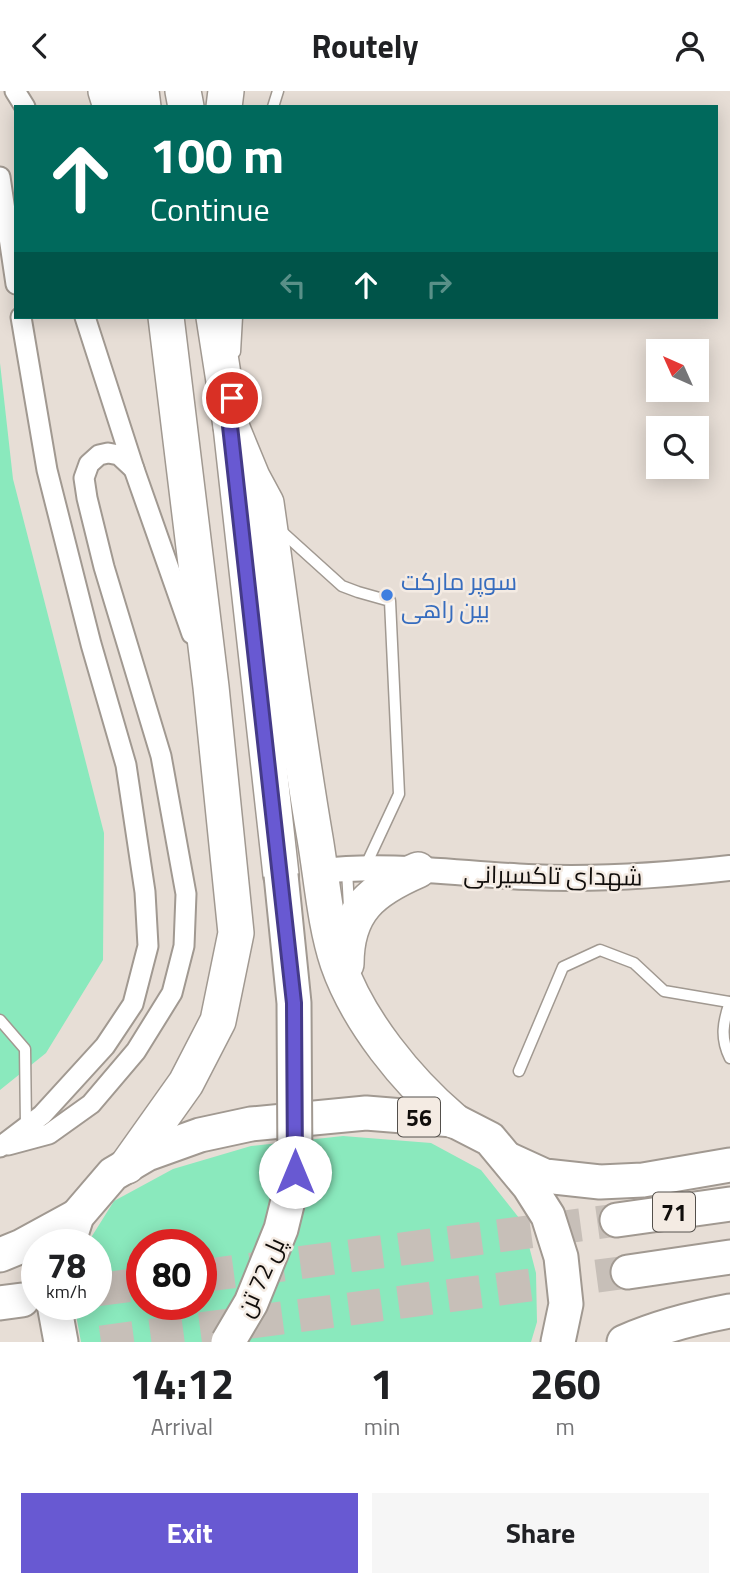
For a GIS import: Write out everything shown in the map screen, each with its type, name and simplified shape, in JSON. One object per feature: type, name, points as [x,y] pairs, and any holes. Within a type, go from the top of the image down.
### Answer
[{"type":"highway","points":[[127,1166],[186,1083],[218,1021],[236,933],[211,687],[166,319]]},
{"type":"highway","points":[[214,319],[230,426],[281,875]]},
{"type":"highway","points":[[230,426],[266,503],[306,784],[344,869],[338,963],[363,1014],[389,1051],[426,1097],[453,1120]]},
{"type":"highway","points":[[346,982],[350,929],[356,915],[373,894],[418,870]]},
{"type":"highway","name":"پل 72 تن","points":[[228,1342],[251,1303],[282,1229],[295,1172],[294,1003],[281,875]]},
{"type":"highway","name":"56","points":[[73,1229],[113,1174],[147,1154],[200,1135],[251,1124],[366,1114],[453,1120],[489,1139],[530,1186],[548,1216],[561,1257],[566,1304],[558,1342]]},
{"type":"highway","points":[[508,1159],[545,1176],[600,1182],[643,1180],[730,1164]]},
{"type":"highway","name":"71","points":[[617,1220],[730,1204]]},
{"type":"highway","points":[[0,1255],[21,1246]]},
{"type":"highway","name":"71","points":[[628,1272],[730,1257]]},
{"type":"highway","points":[[624,1342],[650,1331],[730,1311]]},
{"type":"highway","points":[[41,1320],[61,1342]]},
{"type":"street","points":[[0,177],[14,271]]},
{"type":"street","points":[[0,1147],[42,1115],[112,1036],[133,1005],[148,946],[145,892],[126,765],[91,644],[47,470],[21,319]]},
{"type":"street","points":[[86,319],[134,469],[211,687]]},
{"type":"street","points":[[0,1147],[49,1134],[91,1104],[136,1051],[172,993],[184,946],[186,894],[161,756],[104,566],[84,478],[89,464],[99,455],[108,453],[119,455],[134,469]]},
{"type":"street","name":"شهدای تاکسیرانی","points":[[344,869],[418,870],[603,880],[730,868]]},
{"type":"lane","points":[[234,358],[237,319]]},
{"type":"lane","points":[[230,426],[234,371]]},
{"type":"lane","points":[[268,519],[320,569],[342,586],[390,601],[399,794],[344,869],[350,929]]},
{"type":"lane","points":[[519,1071],[563,967],[600,950],[634,963],[664,991],[730,1002],[722,1028],[723,1045],[730,1058]]},
{"type":"lane","points":[[0,1020],[6,1034],[25,1049],[26,1127]]},
{"type":"green space","points":[[0,363],[13,479],[104,833],[103,960],[46,1053],[0,1090]]},
{"type":"green space","points":[[343,1136],[431,1143],[481,1170],[523,1223],[536,1273],[537,1322],[531,1342],[81,1342],[77,1320],[112,1320],[112,1229],[96,1229],[114,1201],[173,1169],[251,1146]]},
{"type":"tunnel","points":[[217,1274],[617,1220]]},
{"type":"tunnel","points":[[101,1342],[628,1272]]},
{"type":"tunnel","points":[[112,1288],[126,1286]]},
{"type":"place","name":"سوپر مارکت بین راهی","points":[[387,595]]},
{"type":"route","points":[[232,398],[230,426],[294,1003],[295,1172]]}]
